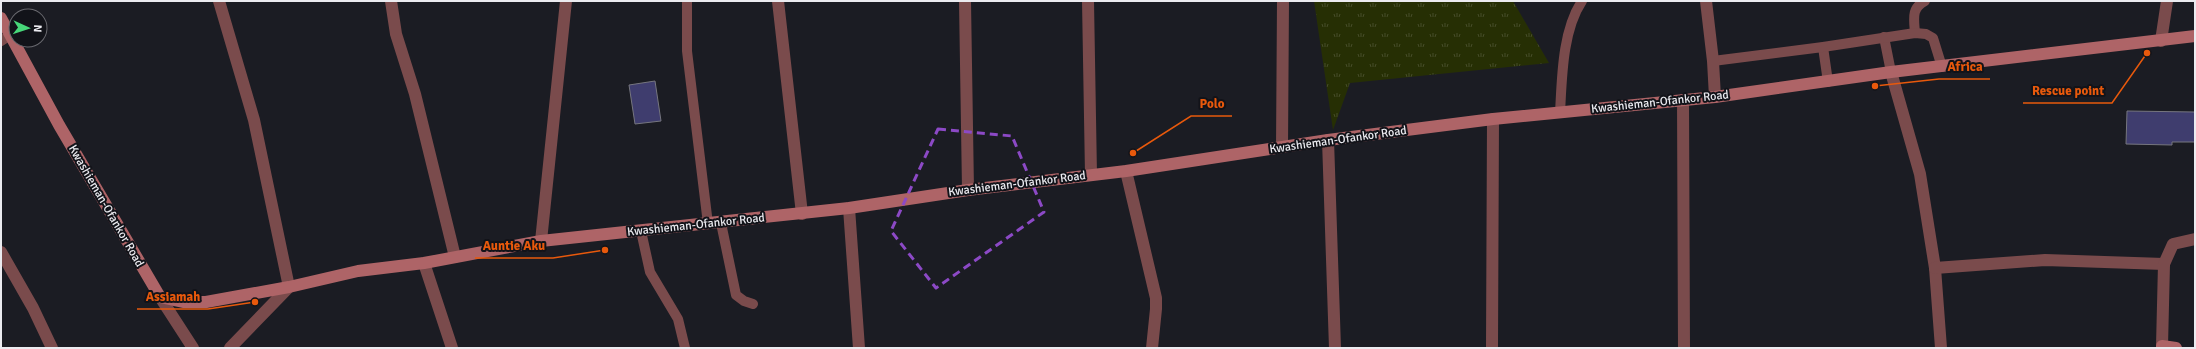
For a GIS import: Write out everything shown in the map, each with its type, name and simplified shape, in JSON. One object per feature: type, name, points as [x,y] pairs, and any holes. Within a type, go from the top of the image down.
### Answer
[{"type":"main road","name":"Kwashieman-Ofankor Road","points":[[1,18],[6,38],[160,297],[183,302],[206,302],[288,287],[358,271],[455,257],[541,241],[641,232],[802,214],[968,190],[1126,171],[1328,140],[1493,119],[1560,114],[1715,97],[1891,72],[2195,36]]},
{"type":"main road","points":[[2162,347],[2176,348]]},
{"type":"street","points":[[219,1],[254,120],[288,287],[230,348]]},
{"type":"street","points":[[391,1],[396,34],[415,94],[455,257]]},
{"type":"street","points":[[541,241],[566,1]]},
{"type":"street","points":[[778,1],[802,214]]},
{"type":"street","points":[[965,1],[968,190]]},
{"type":"street","points":[[1088,1],[1091,175]]},
{"type":"street","points":[[1282,148],[1283,1]]},
{"type":"street","points":[[1706,1],[1714,61],[1715,97]]},
{"type":"street","points":[[2161,41],[2167,1]]},
{"type":"street","points":[[1891,72],[1920,174],[1935,268],[1941,348]]},
{"type":"street","points":[[1682,100],[1684,348]]},
{"type":"street","points":[[1492,348],[1493,119]]},
{"type":"street","points":[[1328,140],[1335,348]]},
{"type":"street","points":[[1126,171],[1156,298],[1152,348]]},
{"type":"street","points":[[849,208],[859,348]]},
{"type":"street","points":[[2162,347],[2164,264],[2173,244],[2195,239]]},
{"type":"street","points":[[1,252],[33,308],[52,348]]},
{"type":"street","points":[[1935,268],[2045,260],[2164,264]]},
{"type":"street","points":[[424,262],[452,348]]},
{"type":"street","points":[[160,297],[193,348]]},
{"type":"lane","points":[[686,1],[687,51],[708,224]]},
{"type":"lane","points":[[1560,114],[1563,64],[1571,26],[1582,1]]},
{"type":"lane","points":[[1915,33],[1913,14],[1918,4],[1925,1]]},
{"type":"lane","points":[[1714,61],[1823,48],[1915,33],[1926,34],[1933,38],[1942,67]]},
{"type":"lane","points":[[1884,37],[1891,72]]},
{"type":"lane","points":[[1823,48],[1828,82]]},
{"type":"lane","points":[[721,223],[736,295],[744,301],[753,304]]},
{"type":"lane","points":[[641,232],[650,272],[678,319],[686,348]]},
{"type":"highlighted area","points":[[938,129],[1012,136],[1044,212],[936,288],[891,231]]},
{"type":"green space","points":[[1314,1],[1513,1],[1549,63],[1350,83],[1333,130]]},
{"type":"building","points":[[655,81],[661,121],[635,124],[629,85]]},
{"type":"building","points":[[2127,111],[2195,112],[2195,142],[2172,142],[2172,145],[2126,144]]},
{"type":"place","name":"Rescue point","points":[[2147,53]]},
{"type":"place","name":"Africa","points":[[1875,86]]},
{"type":"place","name":"Polo","points":[[1133,153]]},
{"type":"place","name":"Auntie Aku","points":[[605,250]]},
{"type":"place","name":"Assiamah","points":[[255,302]]}]
